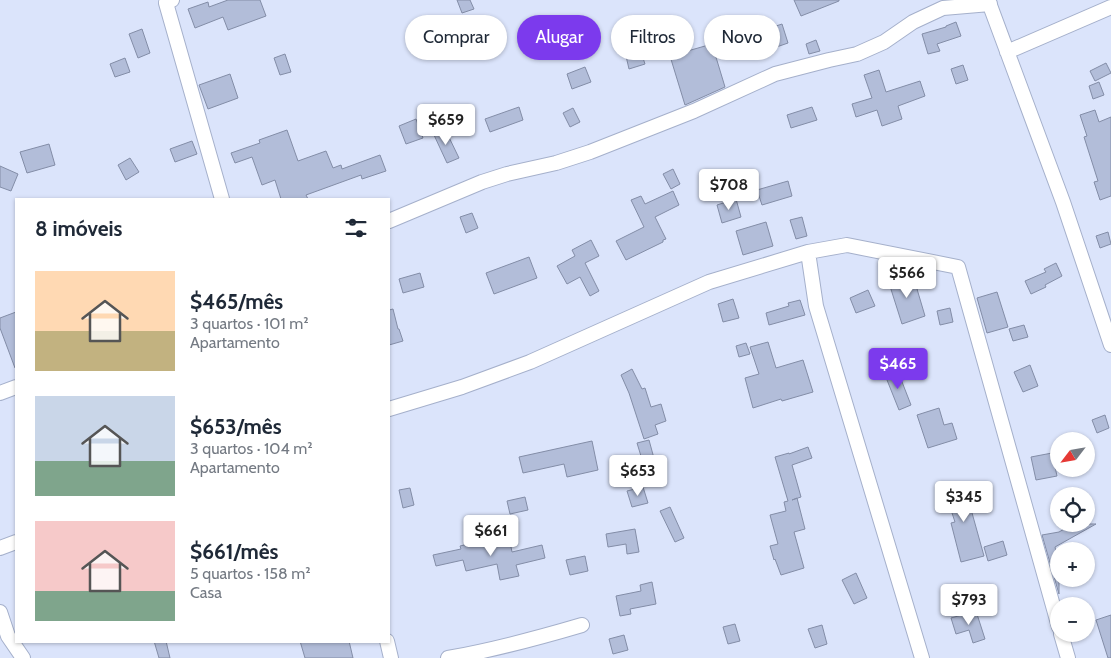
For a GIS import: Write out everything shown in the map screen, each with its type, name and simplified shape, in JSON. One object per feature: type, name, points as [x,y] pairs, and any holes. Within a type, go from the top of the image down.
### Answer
[{"type":"street","points":[[172,0],[166,3],[222,198]]},
{"type":"street","points":[[390,221],[482,182],[590,152],[694,111],[774,74],[857,54],[884,42],[913,22],[943,8],[989,2],[1063,202],[1111,345]]},
{"type":"street","points":[[1007,52],[1111,7]]},
{"type":"street","points":[[390,409],[462,387],[530,362],[709,282],[808,252],[847,245],[958,267],[1051,597]]},
{"type":"street","points":[[808,252],[816,306],[922,658]]},
{"type":"street","points":[[0,393],[15,387]]},
{"type":"street","points":[[0,548],[15,542]]},
{"type":"street","points":[[0,612],[8,636],[23,658]]},
{"type":"street","points":[[448,658],[526,641],[582,625]]},
{"type":"street","points":[[1063,642],[1068,658]]},
{"type":"street","points":[[387,643],[390,658]]},
{"type":"building","points":[[228,0],[260,0],[266,16],[228,30],[223,17],[195,28],[188,9],[208,2],[209,7]]},
{"type":"building","points":[[457,0],[470,0],[474,9],[462,13]]},
{"type":"building","points":[[794,0],[839,0],[839,1],[801,16]]},
{"type":"building","points":[[956,22],[961,36],[937,44],[940,51],[928,54],[922,34]]},
{"type":"building","points":[[782,24],[788,43],[780,46],[780,25]]},
{"type":"building","points":[[142,29],[150,53],[138,58],[129,34]]},
{"type":"building","points":[[816,40],[820,51],[809,54],[806,44]]},
{"type":"building","points":[[704,46],[704,60],[717,60],[725,87],[685,105],[671,60],[694,60],[694,49]]},
{"type":"building","points":[[285,54],[291,72],[280,75],[274,58]]},
{"type":"building","points":[[125,58],[130,72],[115,77],[110,64]]},
{"type":"building","points":[[627,60],[644,60],[645,64],[629,69]]},
{"type":"building","points":[[1106,63],[1111,73],[1095,81],[1090,71]]},
{"type":"building","points":[[963,65],[968,80],[956,84],[951,69]]},
{"type":"building","points":[[585,67],[591,82],[572,89],[567,74]]},
{"type":"building","points":[[879,70],[886,92],[920,81],[925,96],[898,106],[902,119],[882,126],[877,110],[856,117],[852,104],[872,98],[864,75]]},
{"type":"building","points":[[230,74],[238,98],[208,109],[199,85]]},
{"type":"building","points":[[1099,82],[1104,95],[1093,99],[1089,86]]},
{"type":"building","points":[[469,107],[474,120],[462,124],[458,110]]},
{"type":"building","points":[[519,107],[523,120],[490,132],[485,119]]},
{"type":"building","points":[[812,107],[817,120],[791,128],[787,115]]},
{"type":"building","points":[[573,108],[580,122],[570,127],[563,113]]},
{"type":"building","points":[[1095,110],[1099,122],[1111,117],[1111,196],[1100,200],[1094,182],[1098,181],[1084,137],[1087,136],[1080,115]]},
{"type":"building","points":[[416,119],[423,138],[406,144],[399,126]]},
{"type":"building","points":[[445,129],[459,158],[447,163],[434,135]]},
{"type":"building","points":[[287,130],[298,161],[326,151],[333,168],[341,165],[342,169],[380,155],[386,171],[362,179],[361,175],[306,195],[308,198],[281,198],[275,180],[262,185],[252,157],[235,163],[231,153],[260,143],[259,140]]},
{"type":"building","points":[[192,141],[197,154],[175,162],[170,149]]},
{"type":"building","points":[[49,144],[55,165],[27,173],[20,152]]},
{"type":"building","points":[[130,158],[139,172],[126,180],[118,165]]},
{"type":"building","points":[[0,166],[18,174],[11,191],[0,187]]},
{"type":"building","points":[[673,169],[680,184],[671,189],[663,174]]},
{"type":"building","points":[[739,176],[743,189],[724,195],[720,182]]},
{"type":"building","points":[[788,181],[792,196],[762,205],[757,190]]},
{"type":"building","points":[[673,191],[679,205],[655,217],[666,239],[626,260],[616,241],[644,227],[631,200],[641,196],[645,204]]},
{"type":"building","points":[[736,199],[741,217],[722,223],[717,205]]},
{"type":"building","points":[[472,213],[478,228],[466,233],[460,217]]},
{"type":"building","points":[[802,217],[807,236],[796,239],[790,220]]},
{"type":"building","points":[[766,222],[773,246],[743,255],[736,231]]},
{"type":"building","points":[[1108,232],[1111,244],[1100,248],[1096,236]]},
{"type":"building","points":[[591,240],[599,256],[585,263],[599,291],[590,296],[580,277],[567,284],[557,266],[575,256],[572,250]]},
{"type":"building","points":[[529,257],[537,278],[494,294],[486,273]]},
{"type":"building","points":[[1056,263],[1062,276],[1031,294],[1025,281],[1046,272],[1044,269]]},
{"type":"building","points":[[420,273],[424,287],[403,293],[399,279]]},
{"type":"building","points":[[915,274],[920,288],[917,289],[925,316],[902,324],[889,283]]},
{"type":"building","points":[[868,290],[875,306],[856,313],[850,298]]},
{"type":"building","points":[[997,292],[1008,327],[987,333],[977,298]]},
{"type":"building","points":[[733,299],[739,318],[723,322],[718,304]]},
{"type":"building","points":[[800,300],[805,315],[769,325],[766,313],[789,306],[788,303]]},
{"type":"building","points":[[950,308],[953,322],[940,325],[937,311]]},
{"type":"building","points":[[393,309],[403,341],[390,345],[390,310]]},
{"type":"building","points":[[15,312],[15,368],[0,328],[0,318]]},
{"type":"building","points":[[1024,325],[1028,337],[1013,341],[1009,329]]},
{"type":"building","points":[[768,342],[776,368],[803,360],[813,392],[753,408],[745,378],[759,374],[750,347]]},
{"type":"building","points":[[746,343],[750,354],[739,357],[736,346]]},
{"type":"building","points":[[1030,365],[1038,386],[1023,392],[1014,372]]},
{"type":"building","points":[[632,369],[642,389],[645,388],[651,407],[661,404],[666,421],[655,425],[658,434],[644,439],[621,375]]},
{"type":"building","points":[[897,369],[911,405],[899,410],[885,375]]},
{"type":"building","points":[[939,408],[944,425],[952,423],[957,439],[928,448],[917,415]]},
{"type":"building","points":[[1105,415],[1109,428],[1097,433],[1092,420]]},
{"type":"building","points":[[649,440],[655,462],[644,466],[637,443]]},
{"type":"building","points":[[592,441],[598,470],[567,477],[564,464],[523,473],[519,457]]},
{"type":"building","points":[[808,447],[812,458],[792,465],[801,497],[797,498],[805,529],[794,532],[804,568],[781,575],[770,546],[778,544],[770,515],[786,511],[784,502],[788,501],[775,457]]},
{"type":"building","points":[[1050,453],[1050,477],[1036,480],[1031,457]]},
{"type":"building","points":[[967,482],[973,500],[969,502],[984,556],[961,562],[951,523],[955,522],[944,489]]},
{"type":"building","points":[[643,487],[648,503],[632,507],[627,491]]},
{"type":"building","points":[[410,488],[414,505],[403,508],[399,490]]},
{"type":"building","points":[[525,497],[528,510],[510,514],[507,501]]},
{"type":"building","points":[[670,507],[684,538],[675,542],[660,511]]},
{"type":"building","points":[[635,529],[639,552],[627,554],[626,544],[608,547],[606,534]]},
{"type":"building","points":[[1059,532],[1082,532],[1064,542],[1050,542],[1050,563],[1042,535]]},
{"type":"building","points":[[494,538],[496,546],[510,542],[512,552],[542,545],[545,558],[516,565],[519,576],[500,580],[497,564],[466,571],[463,560],[436,566],[433,555],[461,549],[460,546]]},
{"type":"building","points":[[1003,541],[1007,555],[988,561],[984,547]]},
{"type":"building","points":[[585,556],[588,571],[570,575],[566,560]]},
{"type":"building","points":[[856,573],[867,598],[854,604],[842,580]]},
{"type":"building","points":[[652,582],[656,604],[630,609],[631,614],[620,616],[616,596],[641,591],[640,585]]},
{"type":"building","points":[[976,611],[985,639],[973,643],[969,630],[956,634],[951,618]]},
{"type":"building","points":[[1111,615],[1111,658],[1108,658],[1096,620]]},
{"type":"building","points":[[735,624],[740,641],[728,644],[723,627]]},
{"type":"building","points":[[822,625],[827,644],[815,648],[808,629]]},
{"type":"building","points":[[624,635],[628,650],[613,654],[609,639]]},
{"type":"building","points":[[155,643],[166,643],[170,658],[159,658]]},
{"type":"building","points":[[301,643],[349,643],[353,658],[305,658]]}]
